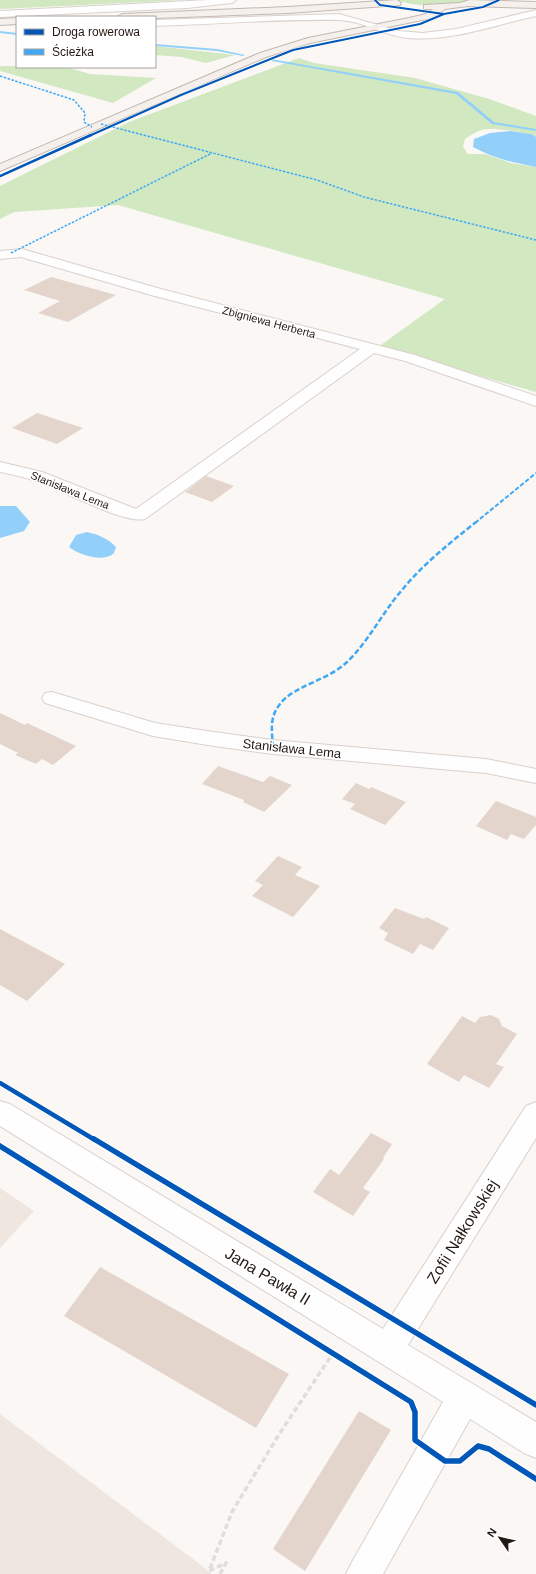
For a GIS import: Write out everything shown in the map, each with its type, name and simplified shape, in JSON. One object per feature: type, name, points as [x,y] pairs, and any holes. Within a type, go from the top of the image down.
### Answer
[{"type":"main road","points":[[348,5],[374,0]]},
{"type":"main road","points":[[469,4],[479,0]]},
{"type":"main road","points":[[487,0],[525,5]]},
{"type":"main road","points":[[146,16],[288,10],[394,1],[421,8],[422,11],[416,19]]},
{"type":"main road","points":[[415,6],[442,7],[469,4],[536,5]]},
{"type":"main road","points":[[0,168],[251,60],[308,41],[379,28],[429,16],[442,7]]},
{"type":"main road","points":[[0,22],[16,21]]},
{"type":"street","points":[[0,14],[192,5],[232,0]]},
{"type":"street","points":[[156,23],[328,17],[352,19],[379,28],[408,35],[443,34],[536,13]]},
{"type":"street","points":[[0,29],[16,28]]},
{"type":"street","name":"Zbigniewa Herberta","points":[[0,255],[22,253],[164,294],[370,349],[410,358],[536,401]]},
{"type":"street","name":"Stanisława Lema","points":[[0,467],[36,474],[116,509],[139,515],[370,349]]},
{"type":"street","name":"Stanisława Lema","points":[[52,698],[153,729],[214,739],[273,747],[486,766],[536,776]]},
{"type":"street","name":"Jana Pawła II","points":[[0,1112],[536,1441]]},
{"type":"street","name":"Zofii Nałkowskiej","points":[[388,1349],[536,1114]]},
{"type":"street","points":[[364,1574],[464,1397]]},
{"type":"path","points":[[220,1574],[226,1564],[209,1571],[232,1512],[278,1436],[333,1353]]},
{"type":"shaded area","points":[[0,1188],[34,1211],[0,1248]]},
{"type":"shaded area","points":[[0,1414],[201,1565],[212,1574],[0,1574]]},
{"type":"green space","points":[[0,0],[184,0],[0,9]]},
{"type":"green space","points":[[396,0],[474,0],[457,5],[436,6],[414,4]]},
{"type":"green space","points":[[156,46],[235,55],[206,63],[181,57],[156,55]]},
{"type":"green space","points":[[299,58],[314,63],[415,78],[489,99],[536,116],[536,137],[517,132],[487,129],[478,131],[465,139],[463,147],[468,154],[485,154],[511,163],[536,167],[536,392],[378,347],[445,299],[118,205],[14,212],[0,219],[0,186],[129,122]]},
{"type":"green space","points":[[0,66],[16,66],[16,68],[69,68],[90,74],[156,78],[113,103],[0,71]]},
{"type":"water","points":[[511,131],[531,134],[536,137],[536,167],[504,160],[473,147],[474,139],[490,133]]},
{"type":"water","points":[[0,506],[16,506],[30,522],[24,531],[0,538]]},
{"type":"water","points":[[87,532],[110,542],[116,547],[114,553],[110,556],[98,558],[79,553],[69,547],[76,535]]},
{"type":"building","points":[[51,277],[116,295],[68,322],[38,313],[60,301],[24,290]]},
{"type":"building","points":[[37,413],[83,428],[57,444],[12,428]]},
{"type":"building","points":[[206,476],[234,486],[212,502],[185,492]]},
{"type":"building","points":[[0,713],[25,725],[27,723],[76,746],[53,765],[42,759],[36,764],[15,755],[18,753],[0,744]]},
{"type":"building","points":[[218,766],[263,782],[270,776],[292,785],[264,812],[243,802],[244,800],[202,784]]},
{"type":"building","points":[[356,783],[369,789],[371,787],[406,802],[385,825],[350,809],[355,804],[342,799]]},
{"type":"building","points":[[496,801],[536,817],[536,825],[524,839],[511,834],[507,840],[476,826]]},
{"type":"building","points":[[278,856],[302,867],[295,875],[320,886],[293,917],[252,896],[263,885],[255,881]]},
{"type":"building","points":[[395,908],[424,919],[426,917],[449,928],[433,950],[420,944],[413,954],[384,940],[388,933],[379,928]]},
{"type":"building","points":[[0,929],[65,964],[27,1001],[0,985]]},
{"type":"building","points":[[491,1015],[499,1019],[502,1026],[517,1034],[496,1064],[504,1067],[489,1088],[464,1075],[459,1082],[427,1064],[462,1016],[475,1023],[480,1017]]},
{"type":"building","points":[[371,1133],[392,1144],[383,1158],[384,1159],[363,1188],[370,1192],[353,1216],[313,1192],[330,1169],[339,1175]]},
{"type":"building","points":[[100,1267],[289,1374],[256,1428],[64,1316]]},
{"type":"building","points":[[359,1411],[391,1430],[305,1571],[273,1549]]},
{"type":"waterway","points":[[0,32],[16,34]]},
{"type":"waterway","points":[[156,45],[217,50],[243,55]]},
{"type":"waterway","points":[[272,60],[457,93],[493,123],[536,130]]},
{"type":"marked path","points":[[0,76],[74,100],[85,113],[84,122],[88,126],[92,127]]},
{"type":"marked path","points":[[101,124],[317,180],[364,197],[536,240]]},
{"type":"marked path","points":[[11,253],[212,153]]},
{"type":"marked path","points":[[273,747],[272,715],[283,700],[293,693],[332,674],[346,663],[355,654],[402,589],[411,579],[441,551],[521,487],[536,473]]},
{"type":"cycle path","points":[[375,0],[380,5],[444,14]]},
{"type":"cycle path","points":[[0,176],[181,95],[293,50],[420,24],[444,14],[483,7],[499,0]]},
{"type":"cycle path","points":[[0,1083],[536,1405]]},
{"type":"cycle path","points":[[0,1146],[411,1402],[416,1417],[414,1434],[415,1440],[445,1461],[460,1461],[478,1446],[489,1449],[536,1479]]}]
